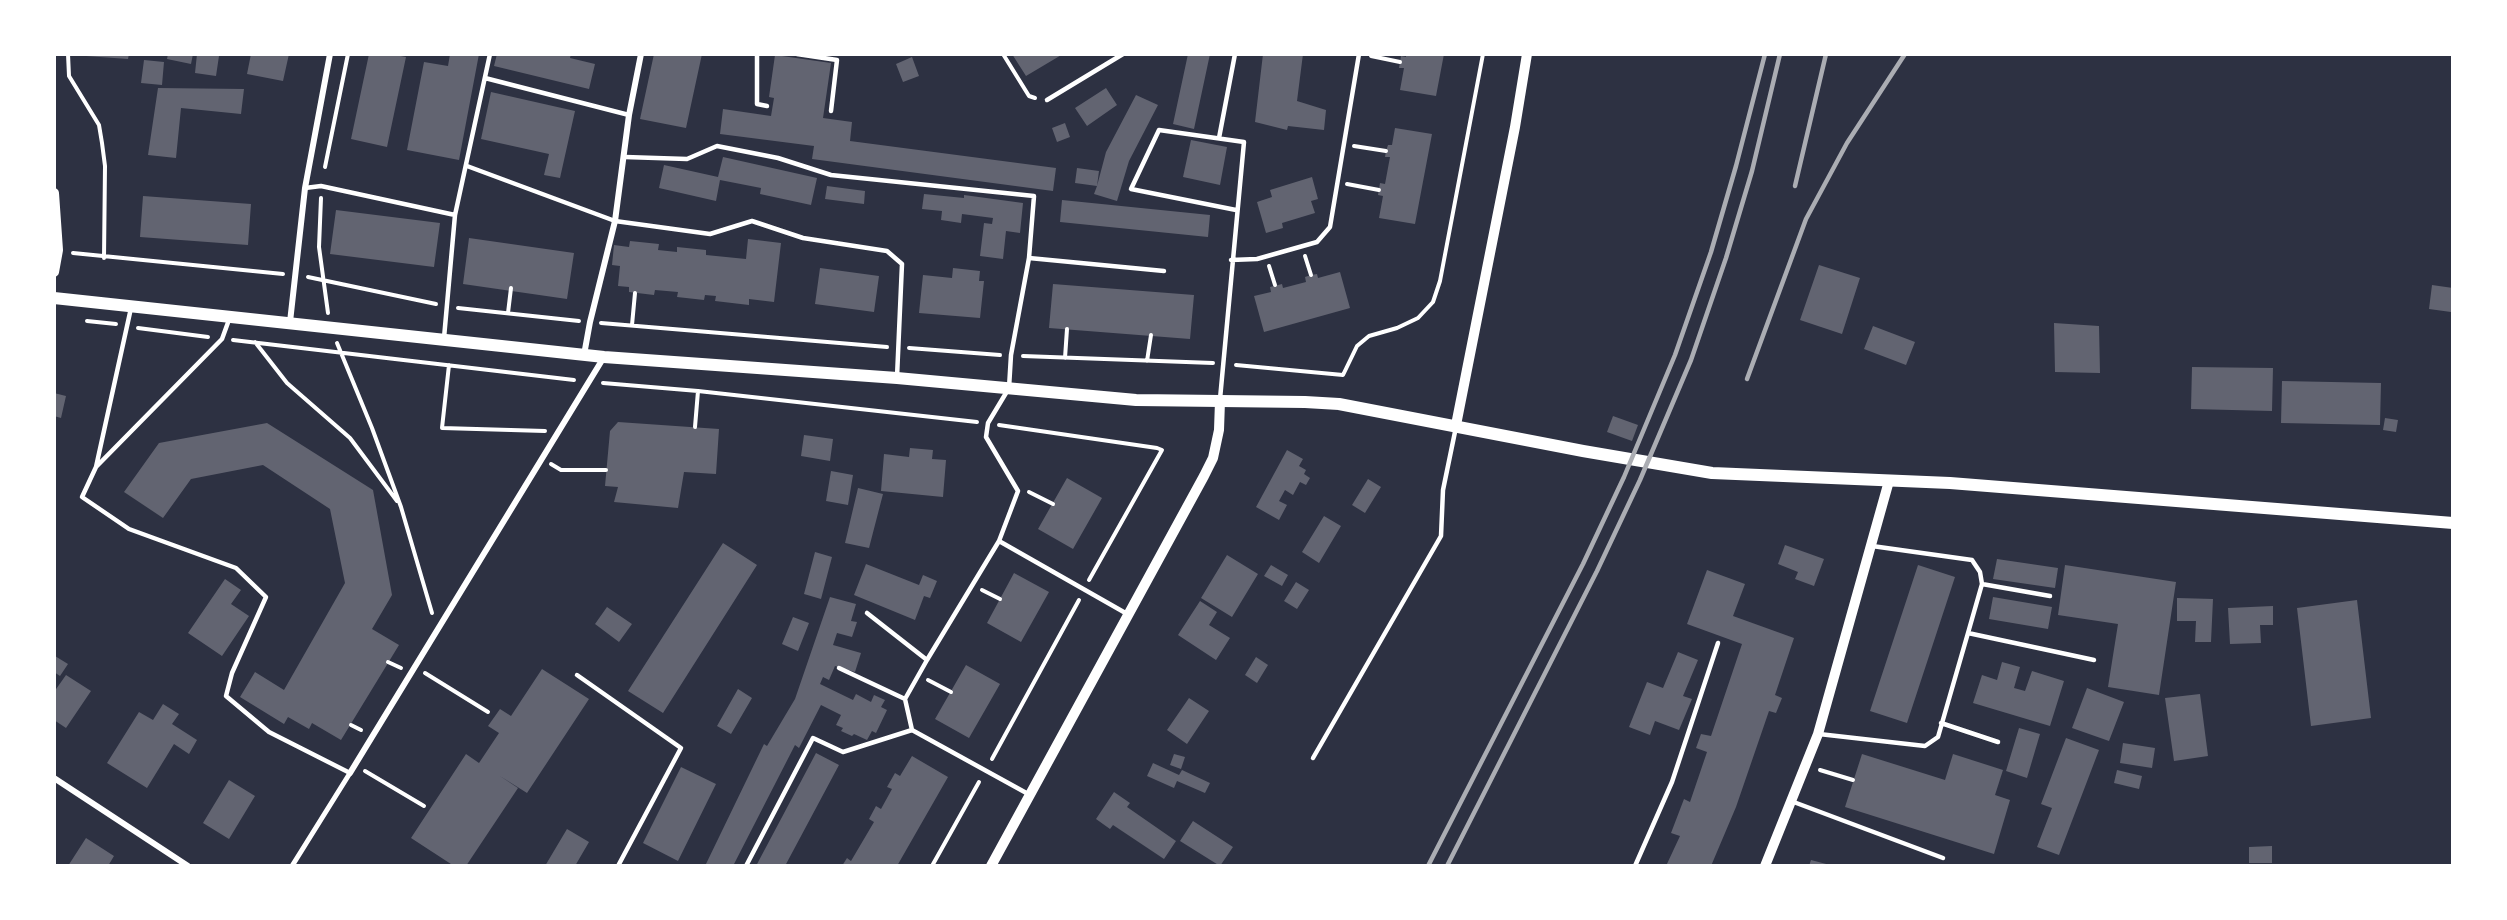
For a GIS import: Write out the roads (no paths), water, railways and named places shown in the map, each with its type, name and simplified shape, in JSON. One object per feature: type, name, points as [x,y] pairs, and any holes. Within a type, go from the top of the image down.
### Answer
[{"type":"main road","points":[[54,298],[604,357],[897,378],[1136,400],[1340,404],[1583,451],[1712,473],[1950,483],[2453,523]]},
{"type":"street","points":[[290,322],[305,188],[330,54]]},
{"type":"street","points":[[584,355],[615,221],[629,115],[641,54]]},
{"type":"street","points":[[1456,425],[1515,127],[1527,54]]},
{"type":"street","points":[[54,193],[58,250],[54,272]]},
{"type":"street","points":[[292,866],[604,357]]},
{"type":"street","points":[[991,866],[1213,458],[1219,430],[1220,401]]},
{"type":"street","points":[[1765,866],[1818,734],[1889,481]]},
{"type":"street","points":[[54,778],[188,866]]},
{"type":"lane","points":[[444,340],[455,215],[490,54]]},
{"type":"lane","points":[[757,54],[758,104],[767,106]]},
{"type":"lane","points":[[797,54],[837,60],[831,111]]},
{"type":"lane","points":[[1047,100],[1123,54]]},
{"type":"lane","points":[[1220,138],[1235,54]]},
{"type":"lane","points":[[1232,260],[1257,260],[1317,242],[1330,227],[1360,54]]},
{"type":"lane","points":[[484,78],[629,115]]},
{"type":"lane","points":[[1220,401],[1244,141],[1159,130],[1131,189],[1236,210]]},
{"type":"lane","points":[[625,157],[687,159],[717,146],[778,158],[831,175],[1034,196],[1029,258],[1011,355],[1009,388],[988,423],[986,438],[1018,491],[999,541],[905,699],[912,730]]},
{"type":"lane","points":[[467,166],[615,221],[710,234],[752,221],[802,238],[887,251],[902,264],[897,378]]},
{"type":"lane","points":[[305,188],[321,186],[455,215]]},
{"type":"lane","points":[[1029,258],[1164,271]]},
{"type":"lane","points":[[132,306],[96,467],[82,497],[129,529],[236,568],[266,597],[232,673],[226,696],[269,732],[350,773]]},
{"type":"lane","points":[[96,467],[222,339],[230,316]]},
{"type":"lane","points":[[1313,758],[1441,536],[1443,490],[1456,425]]},
{"type":"lane","points":[[999,541],[1129,615]]},
{"type":"lane","points":[[1818,734],[1925,746],[1938,737],[1968,633],[1982,584],[1980,572],[1972,560],[1872,546]]},
{"type":"lane","points":[[1982,584],[2050,596]]},
{"type":"lane","points":[[867,613],[927,660]]},
{"type":"lane","points":[[1968,633],[2094,660]]},
{"type":"lane","points":[[1635,866],[1672,782],[1718,643]]},
{"type":"lane","points":[[839,668],[905,699]]},
{"type":"lane","points":[[577,675],[681,748],[618,866]]},
{"type":"lane","points":[[1941,723],[1998,742]]},
{"type":"lane","points":[[746,866],[813,738],[843,752],[912,730],[1030,795]]},
{"type":"lane","points":[[1791,801],[1943,858]]},
{"type":"railway","points":[[1428,866],[1583,564],[1624,477],[1675,355],[1711,252],[1765,54]]},
{"type":"railway","points":[[1447,866],[1597,571],[1640,480],[1691,360],[1726,258],[1752,171],[1780,54]]},
{"type":"railway","points":[[1795,186],[1826,54]]},
{"type":"railway","points":[[1747,379],[1806,219],[1847,143],[1905,54]]}]
